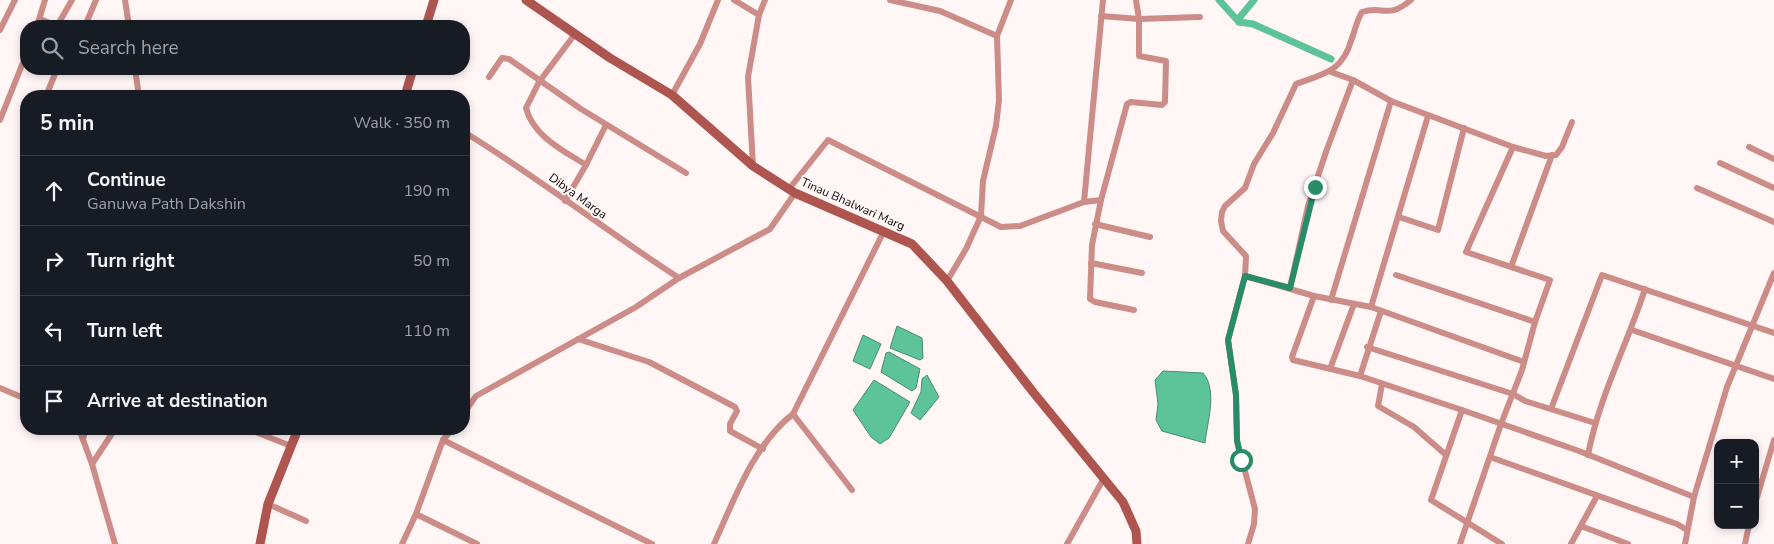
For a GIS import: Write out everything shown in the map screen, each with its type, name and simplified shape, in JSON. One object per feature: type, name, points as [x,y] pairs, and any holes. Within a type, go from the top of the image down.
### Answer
[{"type":"street","points":[[0,30],[15,0]]},
{"type":"street","points":[[40,19],[45,0]]},
{"type":"street","points":[[60,20],[72,0]]},
{"type":"street","points":[[88,20],[96,0]]},
{"type":"street","points":[[126,0],[128,20]]},
{"type":"street","points":[[428,20],[434,0]]},
{"type":"street","name":"Tinau Bhalwari Marg","points":[[526,0],[575,34],[672,94],[753,166],[792,191],[912,244],[947,281],[1027,385],[1123,502],[1136,531],[1137,544]]},
{"type":"street","points":[[672,94],[700,44],[718,0]]},
{"type":"street","points":[[734,0],[759,15]]},
{"type":"street","points":[[753,166],[748,77],[759,15],[765,0]]},
{"type":"street","points":[[890,0],[940,11],[996,36]]},
{"type":"street","points":[[947,281],[966,249],[981,216],[983,181],[992,152],[997,117],[996,36],[1011,0]]},
{"type":"street","points":[[1084,202],[1103,0]]},
{"type":"street","points":[[1134,310],[1095,302],[1090,299],[1095,224],[1127,104],[1130,102],[1162,105],[1165,102],[1166,61],[1139,56],[1139,19],[1136,0]]},
{"type":"street","points":[[1248,544],[1254,524],[1255,509],[1237,440],[1236,395],[1228,340],[1245,276],[1246,256],[1223,231],[1221,221],[1225,206],[1245,188],[1254,164],[1273,133],[1296,84],[1331,72],[1346,54],[1362,12],[1369,10],[1393,12],[1411,0]]},
{"type":"street","points":[[1101,16],[1139,19],[1200,17]]},
{"type":"street","points":[[575,34],[539,82],[526,103],[527,115],[550,143],[586,165]]},
{"type":"street","points":[[489,76],[502,58],[508,59],[539,82],[686,173]]},
{"type":"street","points":[[0,120],[20,70]]},
{"type":"street","points":[[1331,72],[1353,80],[1391,101],[1428,116],[1513,147],[1552,156],[1556,155],[1562,147],[1572,122]]},
{"type":"street","points":[[48,90],[55,75]]},
{"type":"street","points":[[136,75],[138,90]]},
{"type":"street","points":[[407,90],[411,75]]},
{"type":"street","points":[[1290,288],[1308,206],[1353,80]]},
{"type":"street","points":[[1331,300],[1391,101]]},
{"type":"street","points":[[1371,307],[1428,116]]},
{"type":"street","points":[[565,201],[586,165],[606,124]]},
{"type":"street","points":[[1399,217],[1438,230],[1464,128]]},
{"type":"street","name":"Dibya Marga","points":[[470,136],[497,152],[565,201],[679,278]]},
{"type":"street","points":[[470,404],[476,396],[636,307],[679,278],[770,229],[792,191],[828,140],[1007,228],[1020,226],[1084,202],[1101,200]]},
{"type":"street","points":[[1460,544],[1501,424],[1514,394],[1535,322],[1550,280],[1466,252],[1513,147]]},
{"type":"street","points":[[1748,147],[1774,160]]},
{"type":"street","points":[[1511,267],[1552,156]]},
{"type":"street","points":[[1720,163],[1774,188]]},
{"type":"street","points":[[1697,188],[1774,222]]},
{"type":"street","points":[[1095,224],[1150,237]]},
{"type":"street","points":[[714,544],[741,484],[778,425],[793,414],[884,231]]},
{"type":"street","points":[[1091,263],[1142,273]]},
{"type":"street","points":[[1685,544],[1694,497],[1735,365],[1774,273]]},
{"type":"street","points":[[1396,275],[1535,322]]},
{"type":"street","points":[[1552,408],[1602,275],[1774,333]]},
{"type":"street","points":[[1245,276],[1314,296],[1371,307],[1524,362]]},
{"type":"street","points":[[1588,456],[1595,423],[1632,330],[1645,289]]},
{"type":"street","points":[[1314,296],[1292,358],[1360,376],[1462,410],[1694,497]]},
{"type":"street","points":[[1330,369],[1354,304]]},
{"type":"street","points":[[1360,376],[1367,347],[1381,311]]},
{"type":"street","points":[[1632,330],[1774,379]]},
{"type":"street","points":[[578,339],[649,362],[735,407],[737,411],[730,424],[730,431],[763,449]]},
{"type":"street","points":[[1367,347],[1514,394],[1525,401],[1595,423]]},
{"type":"street","points":[[1382,384],[1378,406],[1414,427],[1446,455]]},
{"type":"street","points":[[0,388],[20,396]]},
{"type":"street","points":[[1462,410],[1431,500],[1502,544]]},
{"type":"street","points":[[793,414],[852,490]]},
{"type":"street","points":[[81,435],[92,464],[115,544]]},
{"type":"street","points":[[83,439],[84,435]]},
{"type":"street","points":[[92,464],[111,435]]},
{"type":"street","points":[[263,435],[291,446]]},
{"type":"street","points":[[260,544],[268,504],[296,435]]},
{"type":"street","points":[[402,544],[416,514],[443,440],[447,435]]},
{"type":"street","points":[[443,440],[652,544]]},
{"type":"street","points":[[1759,491],[1774,440]]},
{"type":"street","points":[[1490,457],[1677,524],[1687,530]]},
{"type":"street","points":[[1068,544],[1104,478]]},
{"type":"street","points":[[1571,544],[1597,496]]},
{"type":"street","points":[[268,504],[306,521]]},
{"type":"street","points":[[416,514],[477,544]]},
{"type":"street","points":[[1581,526],[1627,544]]},
{"type":"street","points":[[1744,544],[1748,529]]},
{"type":"shaded area","points":[[897,326],[922,338],[923,358],[920,360],[890,348]]},
{"type":"shaded area","points":[[863,335],[881,344],[870,369],[853,361]]},
{"type":"shaded area","points":[[889,352],[920,369],[916,388],[912,391],[881,372],[886,353]]},
{"type":"shaded area","points":[[1163,371],[1203,373],[1210,388],[1211,397],[1205,443],[1162,431],[1156,420],[1158,404],[1155,380]]},
{"type":"shaded area","points":[[927,375],[939,397],[920,420],[911,413],[921,392],[922,379]]},
{"type":"shaded area","points":[[874,380],[910,402],[889,438],[880,444],[871,437],[853,410]]},
{"type":"waterway","points":[[1219,0],[1239,22],[1253,24],[1331,59]]},
{"type":"waterway","points":[[1239,22],[1240,17],[1254,0]]},
{"type":"route","points":[[1241,460],[1235,421],[1236,395],[1228,340],[1245,276],[1290,288],[1308,206],[1315,187]]}]
